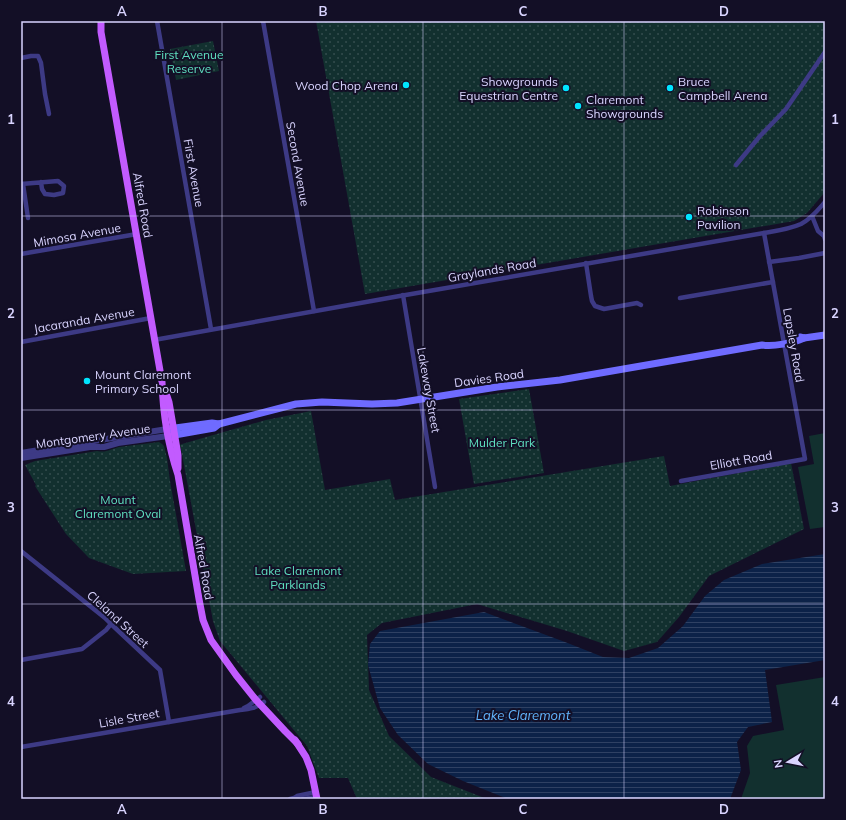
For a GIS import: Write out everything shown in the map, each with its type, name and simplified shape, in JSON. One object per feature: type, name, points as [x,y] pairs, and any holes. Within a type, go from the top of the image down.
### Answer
[{"type":"main road","name":"Alfred Road","points":[[97,21],[101,32],[137,234],[154,340],[162,382],[169,402],[172,456],[178,475],[197,593],[203,620],[211,640],[236,675],[298,744],[306,757],[311,770],[316,796]]},
{"type":"main road","name":"Alfred Road","points":[[101,21],[101,32]]},
{"type":"main road","name":"Davies Road","points":[[171,432],[212,423],[219,424],[247,418],[300,403],[322,402],[378,404],[420,399],[567,378],[762,345],[766,341],[783,341],[798,336],[804,338],[825,335]]},
{"type":"street","name":"First Avenue","points":[[157,21],[211,329]]},
{"type":"street","name":"Second Avenue","points":[[263,21],[314,311]]},
{"type":"street","points":[[736,165],[760,136],[786,110],[825,52]]},
{"type":"street","points":[[21,58],[38,56],[42,63],[44,94],[49,114]]},
{"type":"street","points":[[28,218],[22,184],[41,182],[58,181],[64,186],[63,193],[54,195],[45,194],[42,189],[41,182]]},
{"type":"street","name":"Graylands Road","points":[[154,340],[586,263],[764,234],[802,224],[817,212],[825,202]]},
{"type":"street","points":[[812,216],[818,230],[825,239]]},
{"type":"street","name":"Mimosa Avenue","points":[[21,254],[137,234]]},
{"type":"street","name":"Lapsley Road","points":[[764,234],[804,459]]},
{"type":"street","points":[[769,262],[825,253]]},
{"type":"street","points":[[586,263],[592,301],[595,306],[604,309],[637,303],[642,305]]},
{"type":"street","points":[[680,298],[773,282]]},
{"type":"street","name":"Lakeway Street","points":[[403,295],[435,487]]},
{"type":"street","name":"Jacaranda Avenue","points":[[21,342],[151,318]]},
{"type":"street","name":"Montgomery Avenue","points":[[21,458],[27,453],[104,447],[171,432]]},
{"type":"street","name":"Elliott Road","points":[[681,481],[804,459]]},
{"type":"street","name":"Cleland Street","points":[[21,551],[105,618],[160,670],[169,722]]},
{"type":"street","points":[[21,660],[82,649],[106,630],[111,624]]},
{"type":"street","name":"Lisle Street","points":[[21,747],[250,709],[260,701]]},
{"type":"street","points":[[293,799],[297,796],[316,796]]},
{"type":"street","points":[[303,799],[316,796]]},
{"type":"green space","name":"Claremont Showgrounds","points":[[316,21],[825,21],[825,192],[807,213],[794,221],[365,294]]},
{"type":"green space","name":"First Avenue Reserve","points":[[213,41],[219,71],[176,80],[170,49]]},
{"type":"green space","name":"Mulder Park","points":[[529,389],[544,473],[474,484],[459,399]]},
{"type":"green space","name":"Lake Claremont Parklands","points":[[311,411],[325,490],[390,479],[395,500],[664,456],[670,486],[791,463],[804,529],[709,576],[679,617],[657,642],[624,651],[567,631],[477,604],[382,623],[367,635],[369,690],[389,736],[431,777],[487,799],[357,799],[348,778],[319,778],[307,746],[220,641],[213,621],[180,445],[266,420]]},
{"type":"green space","points":[[825,433],[825,527],[810,529],[798,467],[814,464],[809,436]]},
{"type":"green space","name":"Mount Claremont Oval","points":[[159,442],[164,446],[167,458],[186,571],[133,574],[89,558],[66,534],[35,486],[36,485],[25,465],[35,461]]},
{"type":"green space","points":[[825,677],[825,799],[741,799],[750,773],[747,746],[753,736],[784,730],[776,685]]},
{"type":"water","name":"Lake Claremont","points":[[825,554],[825,660],[765,670],[772,722],[748,727],[737,742],[741,770],[730,799],[508,799],[463,781],[428,764],[398,735],[380,708],[368,665],[370,644],[380,631],[484,612],[603,657],[629,658],[658,648],[683,626],[705,596],[724,580],[762,564]]},
{"type":"place","name":"Wood Chop Arena","points":[[406,85]]},
{"type":"place","name":"Showgrounds Equestrian Centre","points":[[566,88]]},
{"type":"place","name":"Bruce Campbell Arena","points":[[670,88]]},
{"type":"place","name":"Claremont Showgrounds","points":[[578,106]]},
{"type":"place","name":"Robinson Pavilion","points":[[689,217]]},
{"type":"place","name":"Mount Claremont Primary School","points":[[87,381]]}]
